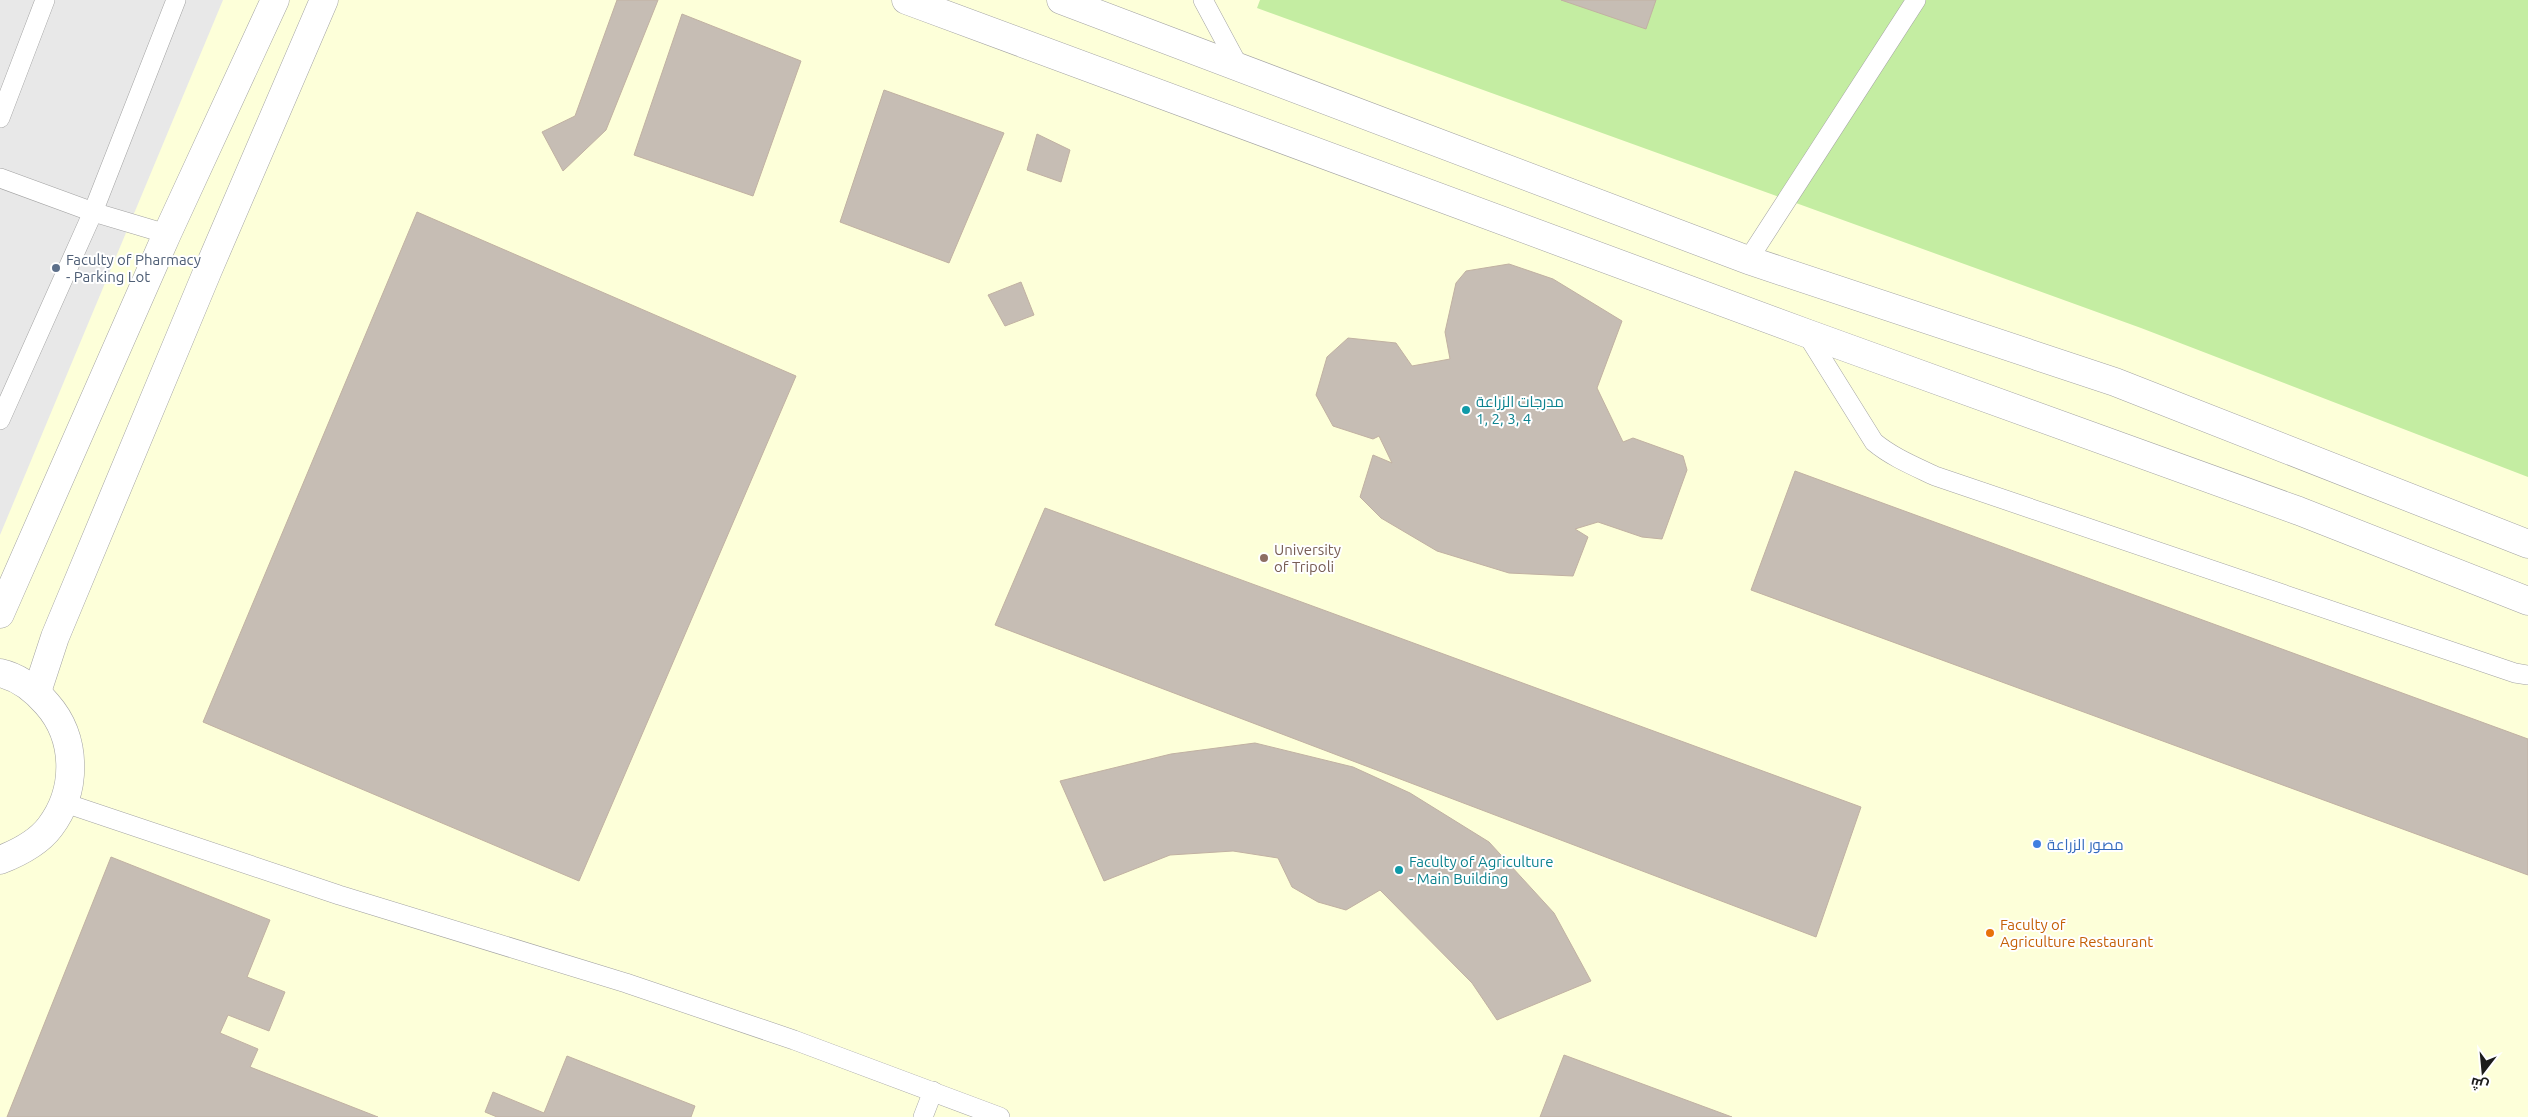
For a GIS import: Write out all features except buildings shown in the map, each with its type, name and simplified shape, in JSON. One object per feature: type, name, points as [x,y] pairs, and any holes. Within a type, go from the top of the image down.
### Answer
[{"type":"street","points":[[0,614],[167,234],[275,0]]},
{"type":"street","points":[[37,692],[62,619],[208,270],[324,0]]},
{"type":"street","points":[[906,0],[1806,333],[2299,511],[2528,601]]},
{"type":"street","points":[[1061,0],[1748,260],[2115,382],[2528,544]]},
{"type":"street","points":[[0,673],[9,675],[37,692],[57,715],[68,743],[71,773],[65,803],[50,828],[28,847],[0,860]]},
{"type":"lane","points":[[0,118],[45,0]]},
{"type":"lane","points":[[0,420],[93,212],[176,0]]},
{"type":"lane","points":[[1203,0],[1239,67]]},
{"type":"lane","points":[[1748,260],[1916,0]]},
{"type":"lane","points":[[0,178],[93,212],[167,234]]},
{"type":"lane","points":[[1806,333],[1874,442],[1885,452],[1908,464],[1935,476],[2397,634],[2515,673],[2528,675]]},
{"type":"lane","points":[[65,803],[339,895],[626,983],[794,1040],[1000,1117]]},
{"type":"lane","points":[[923,1117],[934,1091]]},
{"type":"shaded area","name":"University of Tripoli","points":[[0,0],[2528,0],[2528,1117],[0,1117]]},
{"type":"shaded area","name":"Faculty of Pharmacy - Parking Lot","points":[[0,0],[223,0],[0,535]]},
{"type":"green space","points":[[1260,0],[2528,0],[2528,477],[2141,328],[1257,8]]},
{"type":"place","name":"Faculty of Pharmacy - Parking Lot","points":[[56,268]]},
{"type":"place","name":"مدرجات الزراعة 1, 2, 3, 4","points":[[1466,410]]},
{"type":"place","name":"University of Tripoli","points":[[1264,558]]},
{"type":"place","name":"مصور الزراعة","points":[[2037,844]]},
{"type":"place","name":"Faculty of Agriculture - Main Building","points":[[1399,870]]},
{"type":"place","name":"Faculty of Agriculture Restaurant","points":[[1990,933]]}]
